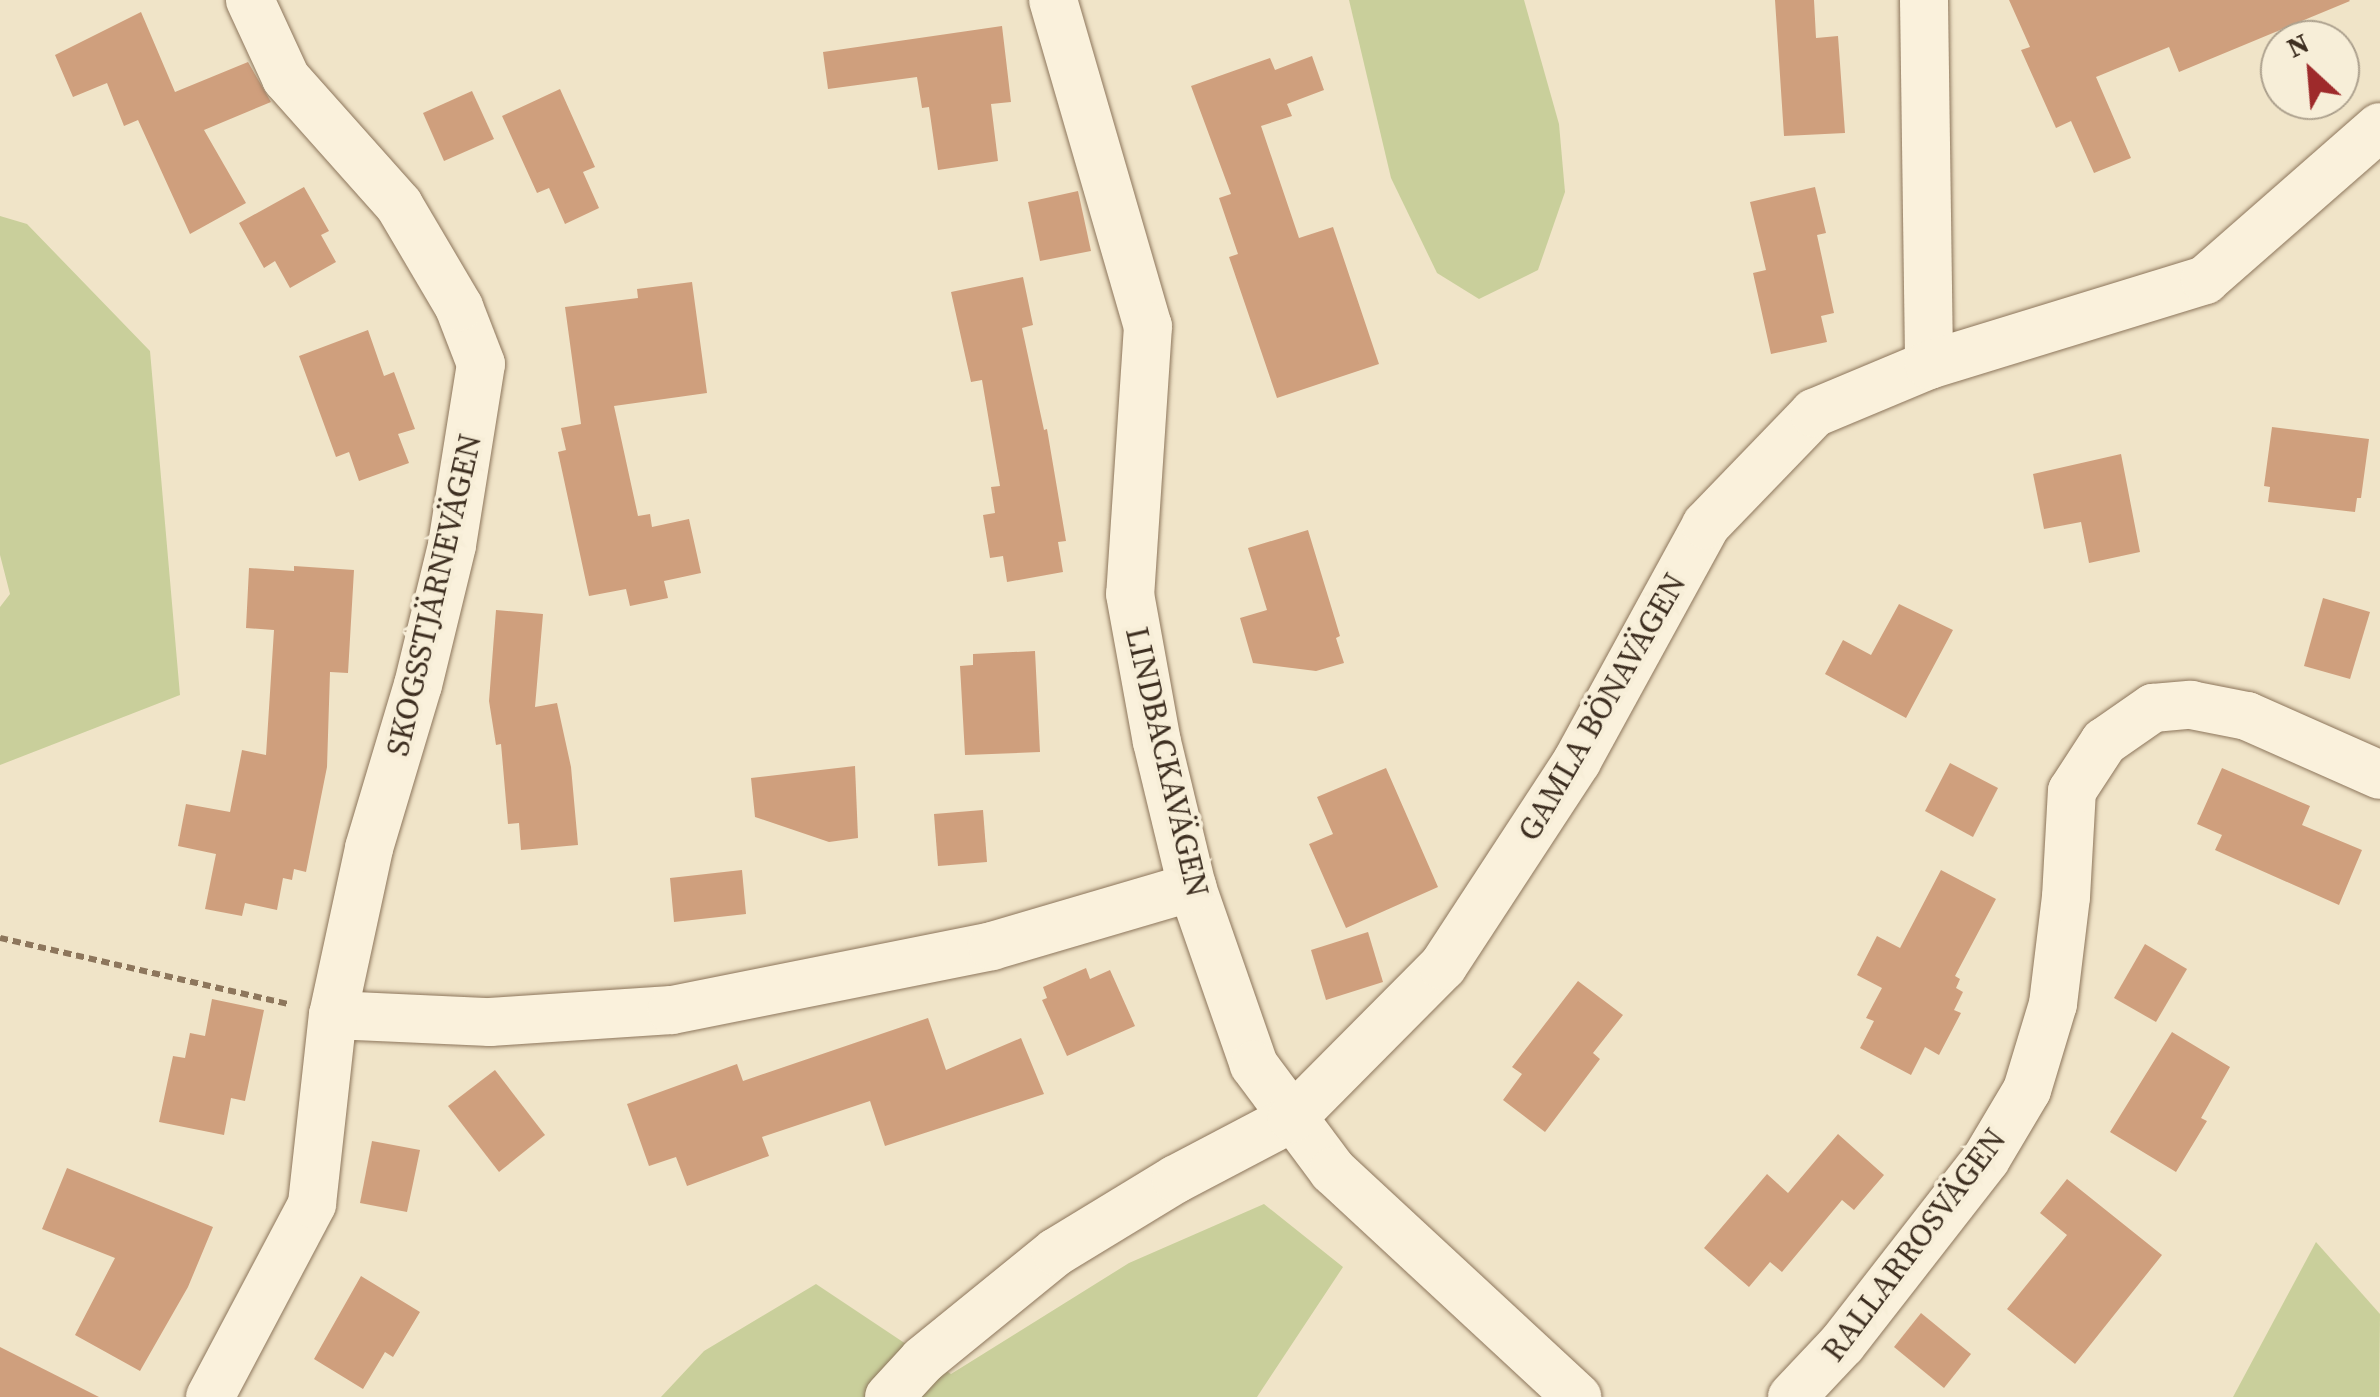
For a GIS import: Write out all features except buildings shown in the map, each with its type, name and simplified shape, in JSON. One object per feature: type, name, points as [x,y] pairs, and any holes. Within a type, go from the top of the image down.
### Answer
[{"type":"street","name":"SKOGSSTJÄRNEVÄGEN","points":[[210,1397],[312,1204],[333,1014],[369,848],[418,685],[452,545],[481,364],[460,307],[398,204],[286,78],[250,0]]},
{"type":"street","name":"LINDBACKAVÄGEN","points":[[1053,0],[1148,326],[1130,594],[1157,742],[1192,887],[1254,1065],[1333,1171],[1577,1397]]},
{"type":"street","points":[[1924,0],[1928,364]]},
{"type":"street","name":"GAMLA BÖNAVÄGEN","points":[[889,1397],[924,1360],[1056,1252],[1176,1179],[1292,1118],[1444,966],[1577,761],[1706,525],[1814,413],[1928,364],[2204,280],[2380,127]]},
{"type":"street","name":"RALLARROSVÄGEN","points":[[1792,1397],[1842,1344],[1986,1159],[2026,1090],[2053,1004],[2066,897],[2072,791],[2104,742],[2153,708],[2191,705],[2247,716],[2380,775]]},
{"type":"street","points":[[333,1014],[490,1022],[672,1010],[992,946],[1192,887]]},
{"type":"path","points":[[0,938],[333,1014]]},
{"type":"green space","points":[[1349,0],[1524,0],[1559,124],[1565,192],[1538,270],[1479,299],[1437,273],[1391,178]]},
{"type":"green space","points":[[0,216],[27,224],[150,351],[180,695],[0,765],[0,607],[10,594],[0,555]]},
{"type":"green space","points":[[1264,1204],[1343,1267],[1257,1397],[661,1397],[704,1351],[816,1284],[951,1374],[1129,1263]]},
{"type":"green space","points":[[2316,1242],[2380,1314],[2379,1397],[2233,1397]]}]
